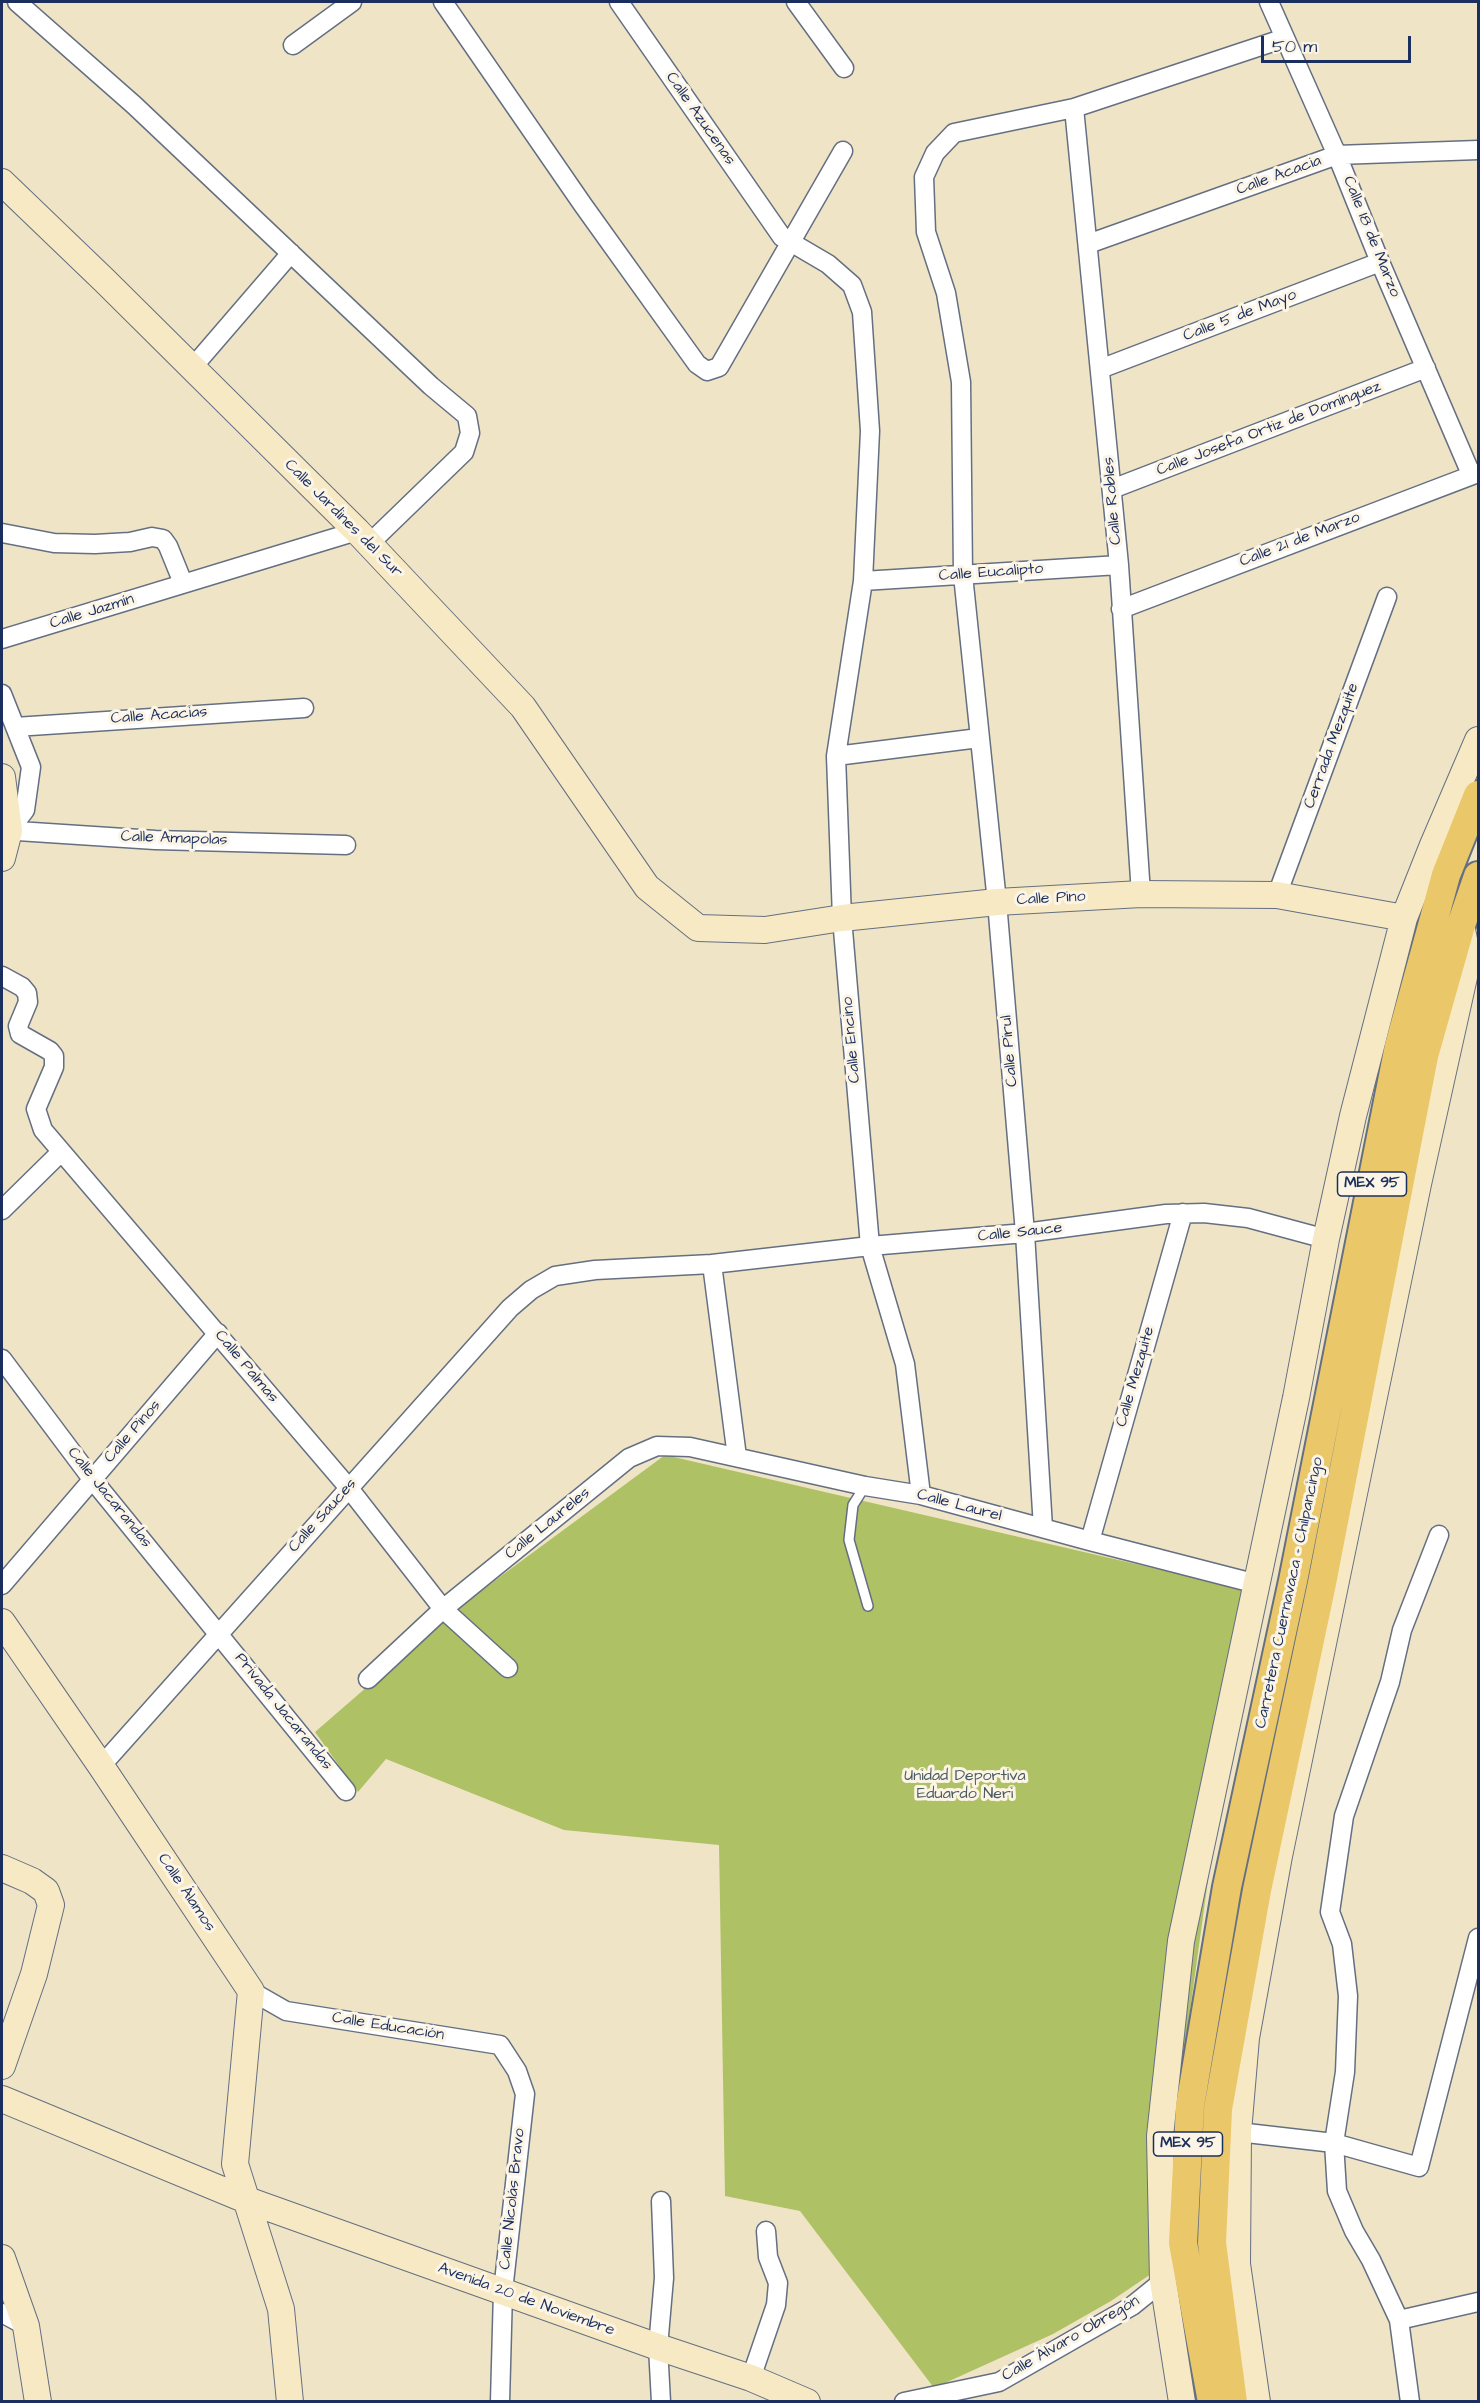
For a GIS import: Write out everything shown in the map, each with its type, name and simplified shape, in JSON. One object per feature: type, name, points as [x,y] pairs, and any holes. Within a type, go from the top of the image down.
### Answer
[{"type":"main road","name":"Carretera Cuernavaca - Chilpancingo","points":[[1212,2402],[1183,2243],[1190,2106],[1227,1887],[1296,1570],[1399,1046],[1446,874],[1479,795]]},
{"type":"main road","name":"Carretera Cuernavaca - Chilpancingo","points":[[1233,2402],[1212,2243],[1218,2109],[1257,1890],[1322,1583],[1424,1056],[1461,925],[1479,876]]},
{"type":"street","points":[[17,2],[134,105],[431,386],[467,416],[470,433],[464,452],[363,537]]},
{"type":"street","points":[[292,45],[352,2]]},
{"type":"street","points":[[443,2],[583,205],[697,364],[707,371],[719,367],[787,240],[843,151]]},
{"type":"street","name":"Calle Azucenas","points":[[619,2],[787,240]]},
{"type":"street","points":[[796,2],[844,68]]},
{"type":"street","name":"Calle 18 de Marzo","points":[[1269,2],[1337,155],[1426,368],[1475,473]]},
{"type":"street","name":"Calle Pirul","points":[[1043,1528],[1025,1233],[997,902],[963,575],[961,382],[946,293],[926,232],[924,177],[935,153],[954,134],[1074,108],[1285,38]]},
{"type":"street","name":"Calle Robles","points":[[1074,108],[1119,565],[1141,894]]},
{"type":"street","name":"Calle Acacia","points":[[1088,244],[1337,155],[1479,150]]},
{"type":"street","name":"Calle Jardines del Sur","points":[[2,182],[363,537],[523,707],[647,887],[698,928]]},
{"type":"street","name":"Calle Encino","points":[[787,240],[828,264],[852,285],[862,312],[870,431],[863,581],[836,756],[842,918],[870,1246],[905,1364],[921,1495]]},
{"type":"street","points":[[192,368],[291,253]]},
{"type":"street","name":"Calle 5 de Mayo","points":[[1100,369],[1380,262]]},
{"type":"street","name":"Calle Josefa Ortiz de Domínguez","points":[[1112,489],[1426,368]]},
{"type":"street","name":"Calle 21 de Marzo","points":[[1121,609],[1475,473]]},
{"type":"street","points":[[2,533],[54,543],[95,544],[130,542],[152,537],[163,539],[183,583]]},
{"type":"street","name":"Calle Jazmín","points":[[2,639],[183,583],[363,537]]},
{"type":"street","name":"Calle Eucalipto","points":[[863,581],[1119,565]]},
{"type":"street","name":"Cerrada Mezquite","points":[[1277,895],[1387,597]]},
{"type":"street","points":[[2,694],[31,766],[25,810],[5,831]]},
{"type":"street","name":"Calle Acacias","points":[[15,727],[304,708]]},
{"type":"street","points":[[836,756],[979,738]]},
{"type":"street","points":[[1182,2402],[1162,2281],[1160,2136],[1181,1941],[1353,1116],[1404,918],[1432,845],[1479,740]]},
{"type":"street","points":[[2,777],[5,831],[2,858]]},
{"type":"street","name":"Calle Amapolas","points":[[5,831],[155,840],[346,845]]},
{"type":"street","name":"Calle Pino","points":[[698,928],[765,930],[842,918],[997,902],[1141,894],[1277,895],[1404,918]]},
{"type":"street","points":[[1257,2402],[1237,2264],[1238,2132],[1246,2038],[1279,1856],[1418,1184],[1468,959],[1461,925]]},
{"type":"street","name":"Calle Palmas","points":[[2,976],[22,987],[27,993],[28,1002],[18,1026],[20,1034],[50,1051],[54,1056],[54,1067],[36,1109],[43,1130],[348,1487],[443,1609],[508,1668]]},
{"type":"street","points":[[2,1210],[61,1152]]},
{"type":"street","name":"Calle Sauce","points":[[555,1276],[595,1270],[712,1264],[870,1246],[1025,1233],[1183,1213],[1248,1218],[1326,1239]]},
{"type":"street","name":"Calle Mezquite","points":[[1090,1541],[1183,1213]]},
{"type":"street","points":[[712,1264],[737,1457]]},
{"type":"street","name":"Calle Sauces","points":[[101,1766],[510,1308],[531,1290],[555,1276]]},
{"type":"street","name":"Calle Pinos","points":[[2,1585],[218,1334]]},
{"type":"street","name":"Calle Jacarandas","points":[[2,1359],[92,1479],[219,1633]]},
{"type":"street","name":"Calle Laurel","points":[[657,1446],[690,1448],[865,1486],[921,1495],[1257,1584]]},
{"type":"street","name":"Calle Laureles","points":[[368,1679],[443,1609],[629,1458],[657,1446]]},
{"type":"street","points":[[1410,2402],[1399,2320],[1371,2260],[1354,2231],[1337,2191],[1334,2143],[1345,2072],[1348,1996],[1342,1944],[1330,1912],[1344,1816],[1390,1682],[1402,1630],[1439,1535]]},
{"type":"street","name":"Calle Álamos","points":[[2,1622],[251,1991]]},
{"type":"street","name":"Privada Jacarandas","points":[[219,1633],[346,1791]]},
{"type":"street","points":[[2,1868],[32,1881],[46,1891],[51,1905],[34,1974],[2,2066]]},
{"type":"street","points":[[1238,2132],[1334,2143],[1419,2167],[1479,1938]]},
{"type":"street","points":[[251,1991],[235,2164],[244,2199],[281,2308],[290,2402]]},
{"type":"street","name":"Calle Educación","points":[[251,1991],[286,2011],[500,2045],[517,2071]]},
{"type":"street","name":"Calle Nicolás Bravo","points":[[500,2402],[503,2291],[525,2094],[517,2071]]},
{"type":"street","name":"Avenida 20 de Noviembre","points":[[2,2099],[244,2199],[751,2378],[807,2402]]},
{"type":"street","points":[[661,2402],[658,2347],[664,2278],[662,2201]]},
{"type":"street","points":[[751,2378],[776,2304],[778,2283],[768,2257],[766,2231]]},
{"type":"street","points":[[2,2258],[26,2326],[38,2402]]},
{"type":"street","name":"Calle Álvaro Obregón","points":[[904,2402],[999,2382],[1132,2306],[1162,2281]]},
{"type":"street","points":[[1399,2320],[1479,2302]]},
{"type":"street","points":[[2,2313],[26,2326]]},
{"type":"lane","points":[[865,1486],[853,1505],[849,1540],[868,1606]]},
{"type":"green space","name":"Unidad Deportiva Eduardo Neri","points":[[665,1455],[1248,1590],[1154,2272],[1111,2301],[1053,2334],[934,2388],[800,2211],[725,2196],[719,1845],[564,1830],[386,1759],[358,1792],[315,1732],[459,1607]]}]
